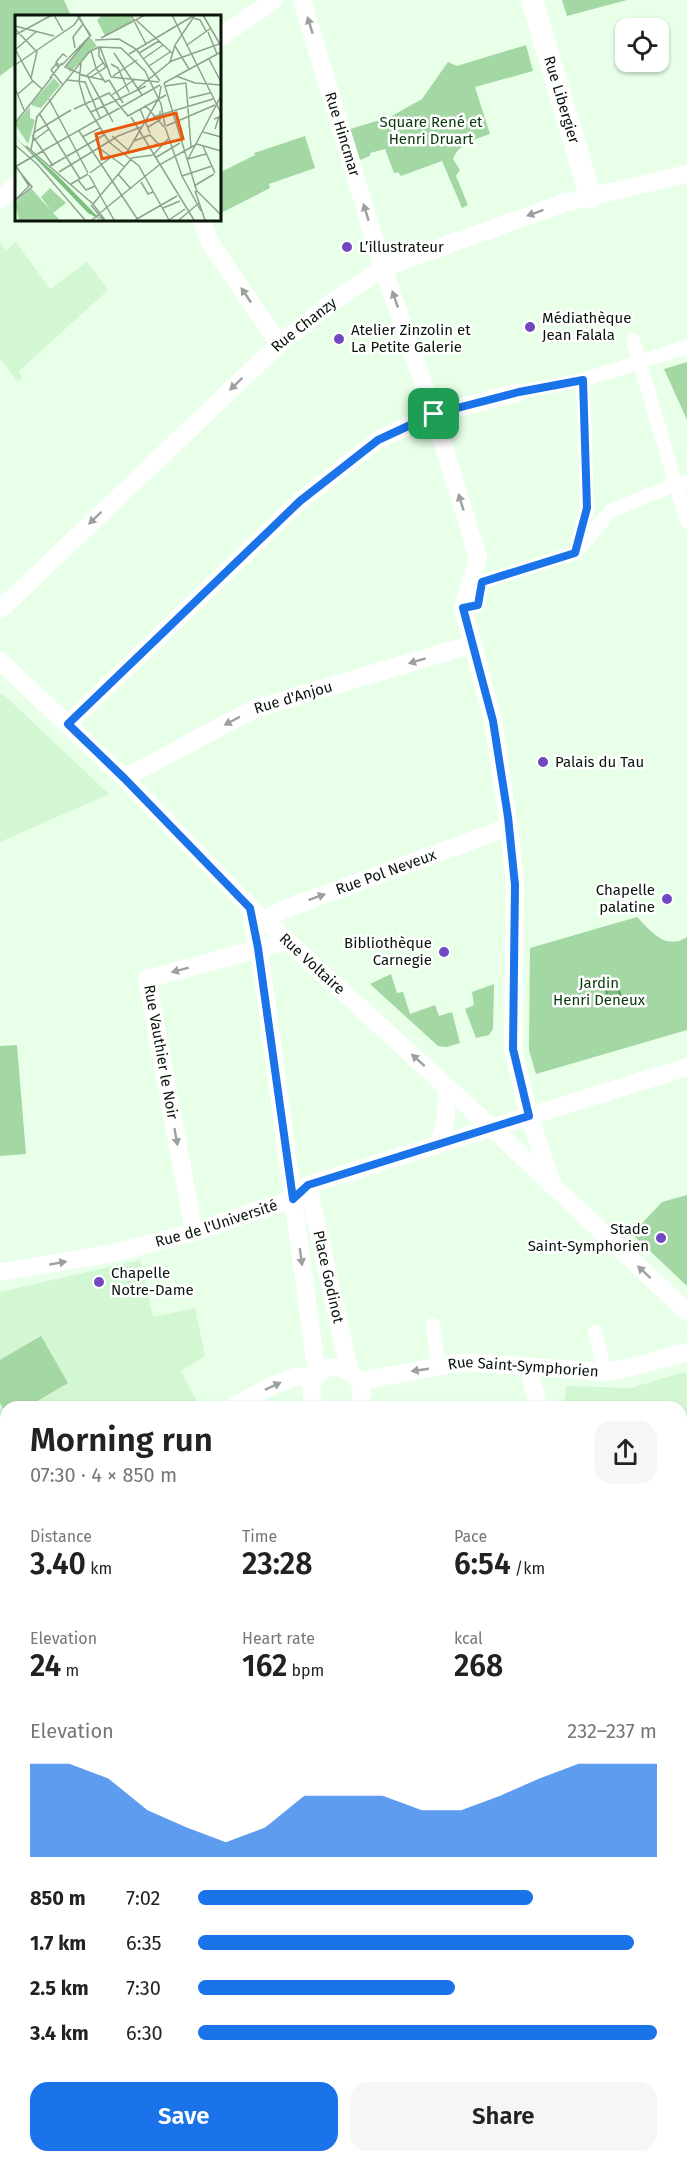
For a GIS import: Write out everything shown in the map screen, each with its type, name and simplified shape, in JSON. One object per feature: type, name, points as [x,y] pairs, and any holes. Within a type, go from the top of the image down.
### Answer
[{"type":"street","points":[[220,38],[274,0]]},
{"type":"street","name":"Rue Hincmar","points":[[302,0],[383,268],[434,414],[478,558],[463,608]]},
{"type":"street","name":"Rue Libergier","points":[[532,0],[591,198]]},
{"type":"street","name":"Rue Chanzy","points":[[0,610],[279,344],[338,298],[383,268],[564,203],[687,174]]},
{"type":"street","points":[[0,200],[15,185]]},
{"type":"street","points":[[201,220],[210,243],[279,344]]},
{"type":"street","points":[[633,340],[681,483],[687,522]]},
{"type":"street","points":[[68,724],[300,501],[378,440],[434,414],[519,392],[583,380],[687,347]]},
{"type":"street","points":[[575,553],[587,508],[583,380]]},
{"type":"street","points":[[463,608],[478,605],[482,582],[575,553],[611,511],[681,483]]},
{"type":"street","name":"Rue Voltaire","points":[[463,608],[493,721],[509,827],[515,885],[513,1049],[529,1116],[553,1186]]},
{"type":"street","name":"Rue d'Anjou","points":[[124,778],[254,709],[473,644]]},
{"type":"street","name":"Rue Voltaire","points":[[0,661],[124,778],[256,914],[492,1128],[687,1312]]},
{"type":"street","name":"Rue Pol Neveux","points":[[256,914],[285,909],[509,827]]},
{"type":"street","name":"Place Godinot","points":[[256,914],[258,948],[316,1376],[311,1394],[314,1401]]},
{"type":"street","name":"Rue Vauthier le Noir","points":[[194,1232],[147,978],[287,941]]},
{"type":"street","name":"Rue de l'Université","points":[[0,1272],[114,1253],[194,1232],[293,1199],[308,1185],[687,1067]]},
{"type":"street","points":[[439,1144],[446,1122],[448,1088]]},
{"type":"street","name":"Place Godinot","points":[[308,1185],[354,1375],[362,1396],[360,1401]]},
{"type":"street","points":[[433,1325],[437,1355]]},
{"type":"street","points":[[595,1332],[602,1359]]},
{"type":"street","name":"Rue Saint-Symphorien","points":[[354,1375],[464,1362],[604,1372],[687,1352]]},
{"type":"street","points":[[244,1401],[273,1385],[295,1377],[316,1376],[332,1366],[354,1375]]},
{"type":"street","points":[[528,1367],[537,1401]]},
{"type":"shaded area","points":[[16,242],[50,289],[87,262],[108,290],[19,371],[22,378],[17,381],[0,358],[0,243],[6,250]]},
{"type":"shaded area","points":[[0,694],[3,694],[109,794],[0,842]]},
{"type":"shaded area","points":[[609,983],[617,984],[621,997],[617,1004],[609,1001],[605,987]]},
{"type":"shaded area","points":[[140,1260],[153,1317],[195,1308],[205,1356],[181,1371],[197,1401],[0,1401],[0,1292]]},
{"type":"shaded area","points":[[683,1372],[687,1375],[687,1401],[565,1400],[566,1386],[631,1388]]},
{"type":"green space","points":[[0,0],[64,0],[71,15],[15,15],[15,65],[0,76]]},
{"type":"green space","points":[[562,0],[627,0],[567,16]]},
{"type":"green space","name":"Square René et Henri Druart","points":[[526,45],[533,71],[475,87],[490,134],[463,146],[453,159],[460,170],[456,176],[468,205],[462,208],[442,161],[401,176],[398,172],[394,173],[385,149],[370,153],[370,156],[360,160],[350,129],[390,117],[422,99],[448,62],[457,66]]},
{"type":"green space","points":[[305,136],[315,168],[269,184],[270,188],[220,213],[220,172],[255,155],[254,153]]},
{"type":"green space","points":[[687,362],[687,420],[664,369]]},
{"type":"green space","name":"Jardin Henri Deneux","points":[[637,917],[665,941],[679,941],[687,937],[687,1030],[536,1074],[529,1050],[530,948]]},
{"type":"green space","points":[[391,974],[397,993],[403,992],[410,1014],[435,1005],[439,1016],[452,1012],[460,1043],[447,1047],[438,1046],[370,984]]},
{"type":"green space","points":[[494,984],[493,1029],[489,1035],[476,1038],[465,1009],[474,1005],[472,992]]},
{"type":"green space","points":[[17,1045],[26,1154],[0,1156],[0,1046]]},
{"type":"green space","name":"Stade Saint-Symphorien","points":[[687,1195],[687,1286],[632,1234],[662,1202]]},
{"type":"green space","points":[[41,1336],[68,1383],[37,1401],[0,1401],[0,1360]]},
{"type":"place","name":"L’illustrateur","points":[[347,247]]},
{"type":"place","name":"Médiathèque Jean Falala","points":[[530,327]]},
{"type":"place","name":"Atelier Zinzolin et La Petite Galerie","points":[[339,339]]},
{"type":"place","name":"Palais du Tau","points":[[543,762]]},
{"type":"place","name":"Chapelle palatine","points":[[667,899]]},
{"type":"place","name":"Bibliothèque Carnegie","points":[[444,952]]},
{"type":"place","name":"Stade Saint-Symphorien","points":[[661,1238]]},
{"type":"place","name":"Chapelle Notre-Dame","points":[[99,1282]]},
{"type":"route","points":[[583,380],[587,508],[575,553],[482,582],[478,605],[463,608],[493,721],[508,817],[515,885],[513,1049],[529,1116],[308,1185],[293,1199],[258,948],[250,908],[124,778],[68,724],[300,501],[378,440],[434,414],[519,392],[583,380]]}]
